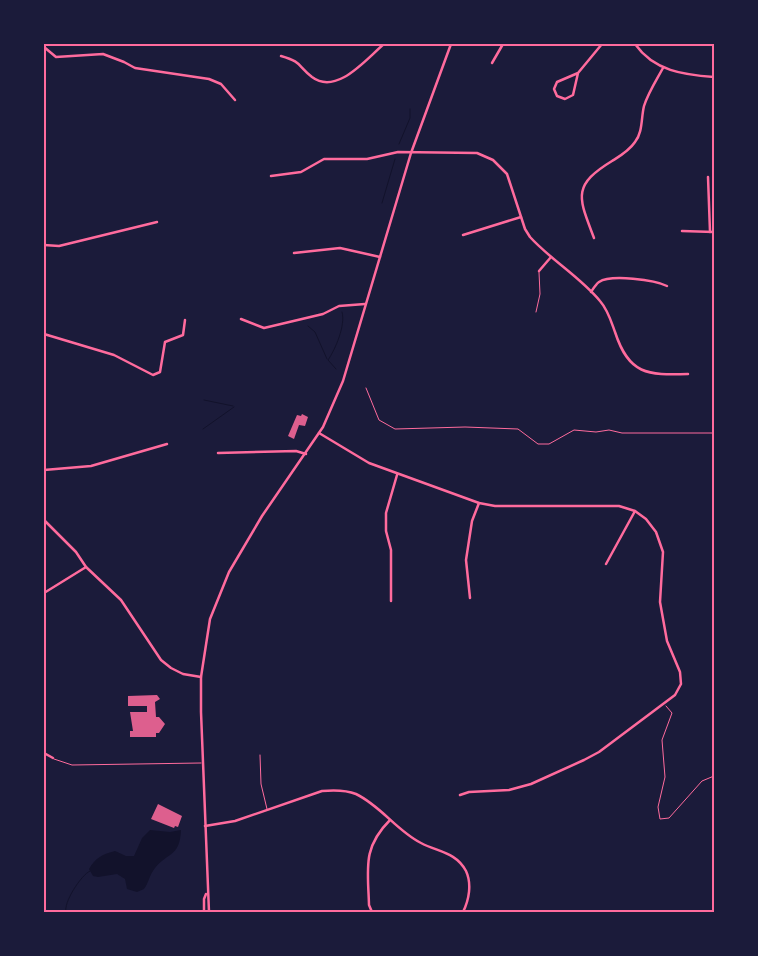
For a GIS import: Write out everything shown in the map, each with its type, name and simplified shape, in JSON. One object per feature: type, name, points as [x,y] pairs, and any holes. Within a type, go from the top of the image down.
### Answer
[{"type":"street","points":[[281,56],[298,60],[313,77],[321,81],[333,81],[345,77],[384,44]]},
{"type":"street","points":[[209,912],[202,763],[201,677],[210,619],[222,587],[262,516],[319,433],[343,381],[411,153],[451,44]]},
{"type":"street","points":[[492,63],[503,44]]},
{"type":"street","points":[[578,73],[557,82],[554,89],[557,96],[565,99],[573,95],[578,73],[602,44]]},
{"type":"street","points":[[635,44],[644,54],[663,68],[691,76],[714,77]]},
{"type":"street","points":[[44,47],[56,57],[103,54],[135,68],[209,79],[220,84],[235,100]]},
{"type":"street","points":[[594,238],[583,206],[585,184],[590,175],[624,153],[635,143],[641,128],[644,104],[663,68]]},
{"type":"street","points":[[270,176],[300,172],[324,159],[367,159],[389,153],[468,152],[477,153],[493,160],[507,174],[520,217],[530,237],[591,292],[607,311],[622,353],[636,368],[658,374],[688,374]]},
{"type":"street","points":[[682,231],[712,232],[708,177]]},
{"type":"street","points":[[463,235],[520,217]]},
{"type":"street","points":[[44,245],[59,246],[157,222]]},
{"type":"street","points":[[294,253],[340,248],[380,257]]},
{"type":"street","points":[[539,272],[551,257]]},
{"type":"street","points":[[591,292],[599,282],[611,280],[655,280],[667,286]]},
{"type":"street","points":[[241,319],[264,328],[323,314],[339,306],[365,304]]},
{"type":"street","points":[[44,334],[114,355],[153,375],[160,372],[165,342],[183,335],[185,320]]},
{"type":"street","points":[[319,433],[369,463],[397,475],[479,503],[495,506],[606,504],[634,510],[646,519],[656,532],[663,552],[660,602],[668,641],[680,672],[681,684],[675,695],[599,752],[531,784],[509,790],[469,792],[460,795]]},
{"type":"street","points":[[44,470],[91,466],[167,444]]},
{"type":"street","points":[[218,453],[296,451],[306,454]]},
{"type":"street","points":[[391,601],[391,550],[386,531],[386,513],[397,475]]},
{"type":"street","points":[[470,598],[466,560],[472,520],[479,503]]},
{"type":"street","points":[[606,564],[634,510]]},
{"type":"street","points":[[44,520],[76,552],[86,566],[121,600],[161,660],[183,674],[201,677]]},
{"type":"street","points":[[44,593],[86,566]]},
{"type":"street","points":[[44,753],[53,758]]},
{"type":"street","points":[[205,826],[235,821],[309,795],[331,790],[356,794],[374,804],[390,820],[421,843],[449,853],[460,862],[467,873],[470,888],[463,912]]},
{"type":"street","points":[[372,912],[369,905],[368,854],[382,829],[390,820]]},
{"type":"street","points":[[204,912],[204,899],[207,893]]},
{"type":"lane","points":[[536,312],[540,294],[539,272]]},
{"type":"lane","points":[[260,756],[261,784],[267,809]]},
{"type":"lane","points":[[53,758],[72,765],[202,763]]},
{"type":"path","points":[[366,388],[379,420],[395,429],[465,427],[518,429],[538,444],[549,444],[574,430],[596,432],[609,430],[622,433],[714,433]]},
{"type":"path","points":[[664,704],[672,713],[662,740],[665,777],[658,807],[660,819],[669,818],[702,781],[714,776]]},
{"type":"shaded area","points":[[150,830],[170,832],[181,830],[178,846],[175,851],[158,865],[144,889],[137,892],[127,889],[125,879],[117,874],[93,876],[89,869],[97,859],[115,851],[126,856],[134,856],[142,838]]},
{"type":"building","points":[[302,414],[308,417],[305,426],[299,425],[294,439],[288,436],[297,415],[301,416]]},
{"type":"building","points":[[157,695],[160,699],[155,702],[156,717],[159,717],[165,724],[159,733],[156,733],[156,737],[130,737],[130,731],[133,731],[130,712],[147,712],[147,706],[128,706],[128,696]]},
{"type":"building","points":[[158,804],[182,816],[178,827],[175,826],[174,828],[151,819]]},
{"type":"waterway","points":[[399,144],[410,118],[410,109]]},
{"type":"waterway","points":[[382,203],[395,159]]},
{"type":"waterway","points":[[336,369],[328,360],[337,344],[342,324],[342,312]]},
{"type":"waterway","points":[[308,326],[315,332],[327,359]]},
{"type":"waterway","points":[[204,400],[233,406]]},
{"type":"waterway","points":[[203,429],[234,407]]},
{"type":"waterway","points":[[66,912],[67,902],[74,890],[82,878],[90,871]]}]
